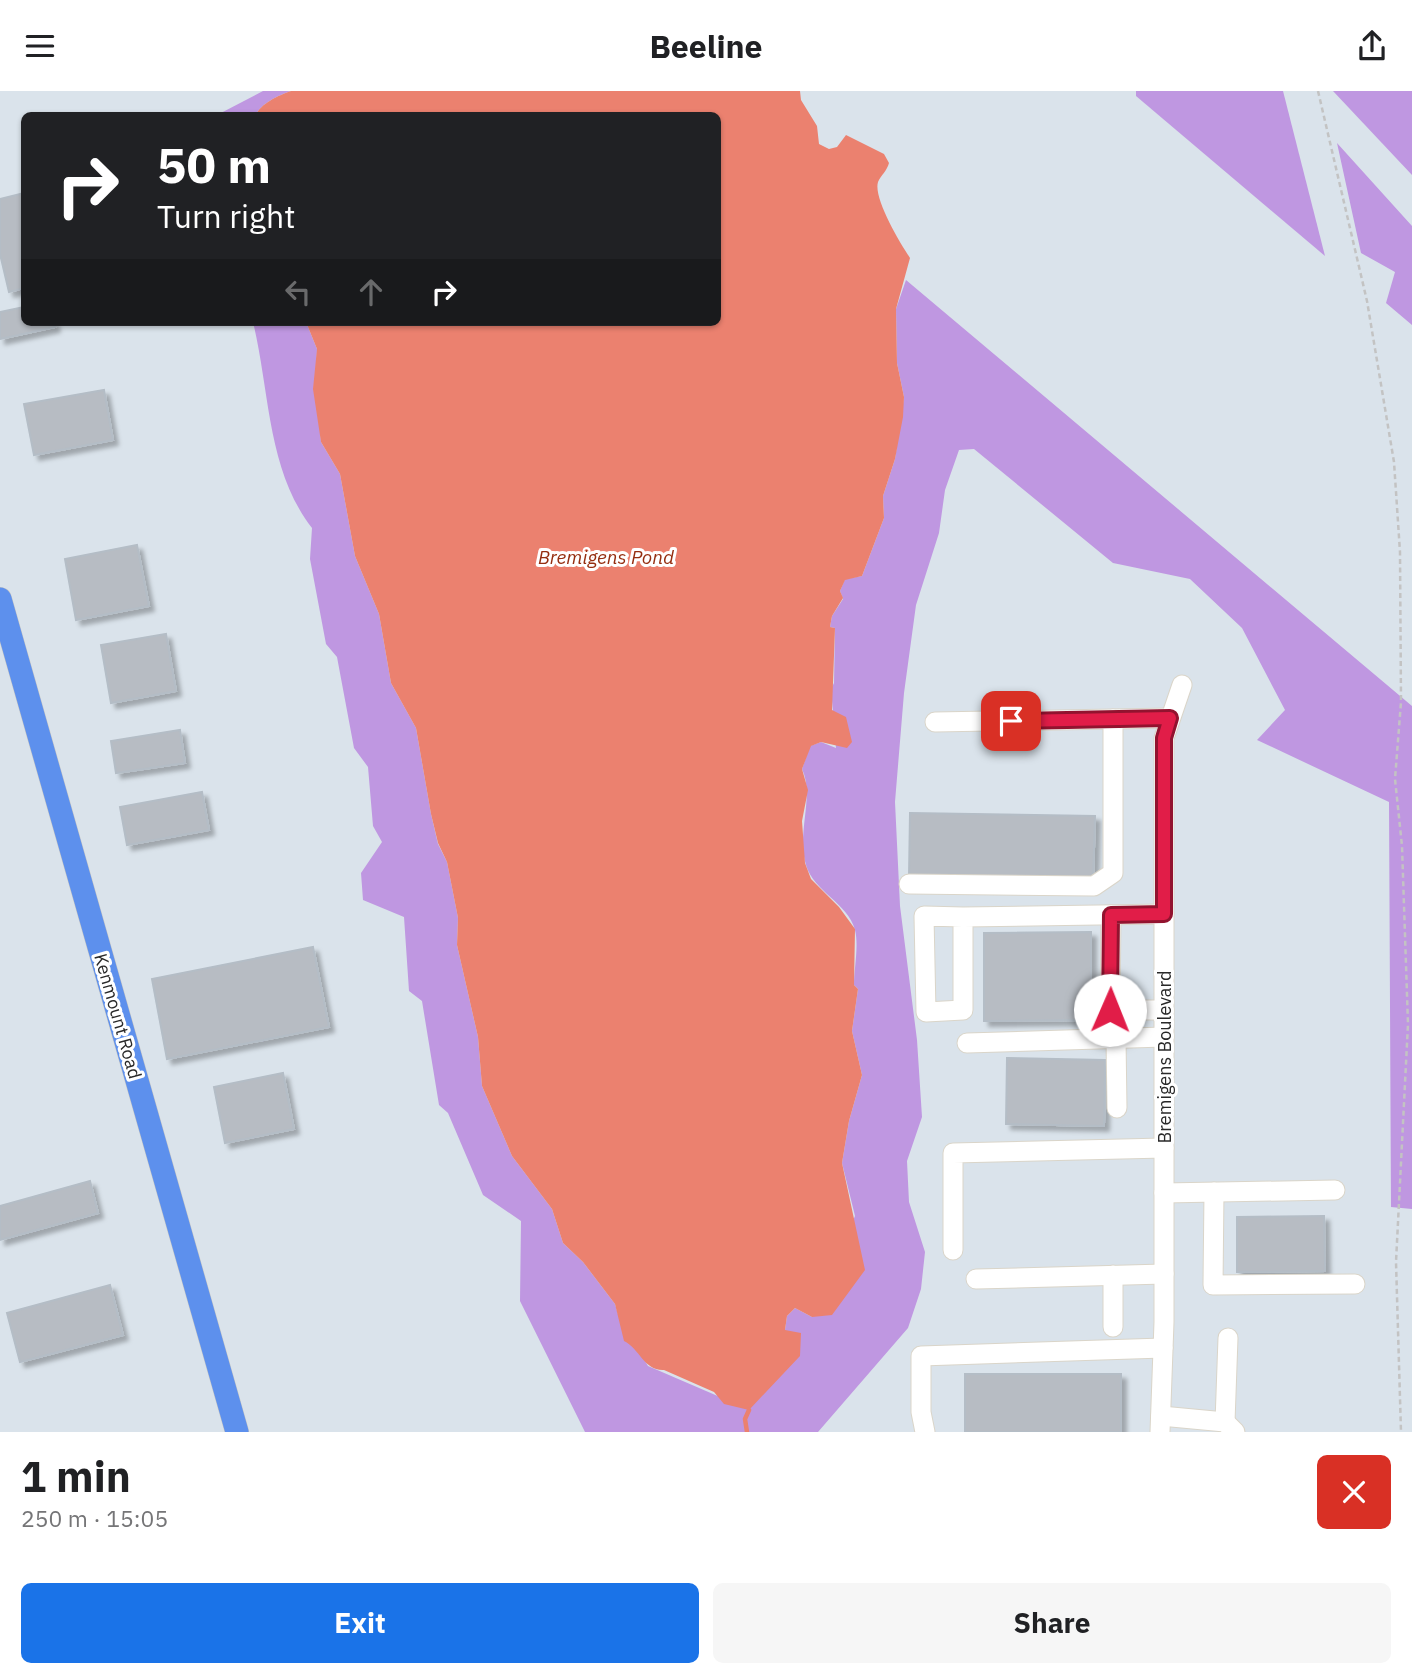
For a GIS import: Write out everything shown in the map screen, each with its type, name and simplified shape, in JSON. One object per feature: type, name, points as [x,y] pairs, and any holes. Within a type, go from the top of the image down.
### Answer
[{"type":"main road","name":"Kenmount Road","points":[[0,599],[237,1432]]},
{"type":"street","name":"Bremigens Boulevard","points":[[1160,1424],[1164,1274],[1164,738],[1182,685]]},
{"type":"street","points":[[935,722],[1170,718]]},
{"type":"street","points":[[909,884],[1094,886],[1105,880],[1113,873],[1113,719]]},
{"type":"street","points":[[963,917],[963,1010],[926,1012],[924,916],[1164,914]]},
{"type":"street","points":[[1111,915],[1110,1010],[1164,1010]]},
{"type":"street","points":[[967,1043],[1164,1037]]},
{"type":"street","points":[[1116,1038],[1118,1108]]},
{"type":"street","points":[[953,1250],[954,1153],[1164,1148]]},
{"type":"street","points":[[1164,1193],[1335,1190]]},
{"type":"street","points":[[1214,1192],[1213,1285],[1355,1284]]},
{"type":"street","points":[[976,1279],[1164,1274]]},
{"type":"street","points":[[1112,1327],[1113,1275]]},
{"type":"street","points":[[1160,1424],[1230,1427],[1228,1338]]},
{"type":"street","points":[[925,1432],[921,1412],[921,1356],[1163,1348]]},
{"type":"path","points":[[1318,91],[1367,301],[1394,462],[1400,552],[1401,702],[1395,779],[1402,846],[1408,1024],[1396,1262],[1401,1432]]},
{"type":"shaded area","points":[[263,91],[291,91],[276,97],[258,112],[223,112]]},
{"type":"shaded area","points":[[1136,91],[1283,91],[1325,256],[1136,96]]},
{"type":"shaded area","points":[[1333,91],[1412,91],[1412,175]]},
{"type":"shaded area","points":[[1337,143],[1412,226],[1412,325],[1386,303],[1395,272],[1361,253]]},
{"type":"shaded area","points":[[906,280],[1412,706],[1412,1209],[1391,1207],[1389,802],[1257,740],[1285,710],[1242,628],[1190,579],[1113,563],[974,449],[959,450],[945,490],[939,533],[916,605],[904,693],[895,802],[900,906],[917,1040],[922,1117],[907,1161],[909,1202],[925,1252],[921,1289],[908,1328],[818,1432],[585,1432],[520,1301],[521,1221],[483,1195],[448,1113],[439,1105],[422,1001],[409,991],[404,917],[363,900],[361,873],[382,842],[373,826],[368,767],[354,748],[337,657],[326,644],[310,559],[312,528],[297,505],[278,456],[254,326],[308,326],[317,349],[316,383],[321,442],[340,474],[355,556],[379,614],[391,683],[416,728],[431,814],[438,844],[447,862],[458,918],[457,945],[478,1037],[482,1086],[512,1156],[552,1209],[563,1243],[583,1262],[615,1304],[620,1321],[648,1366],[720,1397],[785,1330],[787,1316],[795,1308],[812,1317],[855,1216],[842,1163],[849,1121],[862,1075],[852,1031],[858,989],[854,985],[856,936],[846,912],[816,883],[806,865],[803,841],[807,791],[802,769],[810,746],[821,742],[836,748],[831,689],[834,683],[835,628],[830,627],[832,616],[843,599],[840,591],[845,579],[862,576],[884,518],[883,496],[895,459],[904,397],[897,363],[896,309]]},
{"type":"water","name":"Bremigens Pond","points":[[291,91],[800,91],[801,100],[817,126],[819,144],[829,149],[837,147],[846,135],[884,154],[889,163],[878,182],[879,199],[910,258],[896,309],[897,363],[904,397],[903,417],[895,459],[883,496],[884,518],[862,576],[845,580],[840,591],[843,598],[832,616],[830,627],[835,628],[832,710],[846,717],[852,742],[847,748],[821,742],[811,746],[802,769],[808,790],[802,821],[805,863],[811,879],[839,907],[855,929],[854,985],[858,989],[852,1031],[862,1075],[849,1121],[842,1163],[865,1270],[832,1315],[812,1317],[795,1308],[787,1316],[785,1330],[801,1333],[800,1356],[749,1410],[724,1404],[714,1392],[652,1367],[624,1341],[615,1304],[583,1262],[563,1243],[552,1209],[512,1156],[482,1086],[478,1037],[457,945],[458,918],[447,862],[438,843],[431,814],[416,728],[391,683],[379,614],[355,556],[340,474],[321,442],[313,389],[317,349],[308,326],[721,326],[721,112],[258,112],[276,97]]},
{"type":"building","points":[[21,194],[21,289],[9,292],[0,254],[0,199]]},
{"type":"building","points":[[21,308],[21,326],[55,327],[0,339],[0,312]]},
{"type":"building","points":[[104,390],[113,440],[34,455],[24,404]]},
{"type":"building","points":[[137,545],[149,606],[76,620],[65,559]]},
{"type":"building","points":[[166,634],[176,691],[111,703],[101,645]]},
{"type":"building","points":[[180,730],[185,763],[116,773],[111,741]]},
{"type":"building","points":[[202,792],[209,830],[127,845],[120,807]]},
{"type":"building","points":[[910,813],[1095,816],[1093,881],[909,877]]},
{"type":"building","points":[[1091,932],[1091,1020],[984,1021],[984,933]]},
{"type":"building","points":[[313,947],[329,1027],[167,1059],[152,979]]},
{"type":"building","points":[[1007,1058],[1105,1060],[1104,1126],[1006,1124]]},
{"type":"building","points":[[283,1073],[294,1129],[225,1143],[214,1087]]},
{"type":"building","points":[[90,1181],[98,1213],[0,1240],[0,1206]]},
{"type":"building","points":[[1324,1216],[1325,1271],[1237,1272],[1237,1217]]},
{"type":"building","points":[[110,1285],[123,1335],[20,1362],[7,1313]]},
{"type":"building","points":[[965,1374],[1121,1374],[1121,1432],[965,1432]]},
{"type":"waterway","points":[[747,1432],[745,1419],[749,1410]]},
{"type":"route","points":[[1011,721],[1170,718],[1164,738],[1164,914],[1111,915],[1110,1010]]}]
